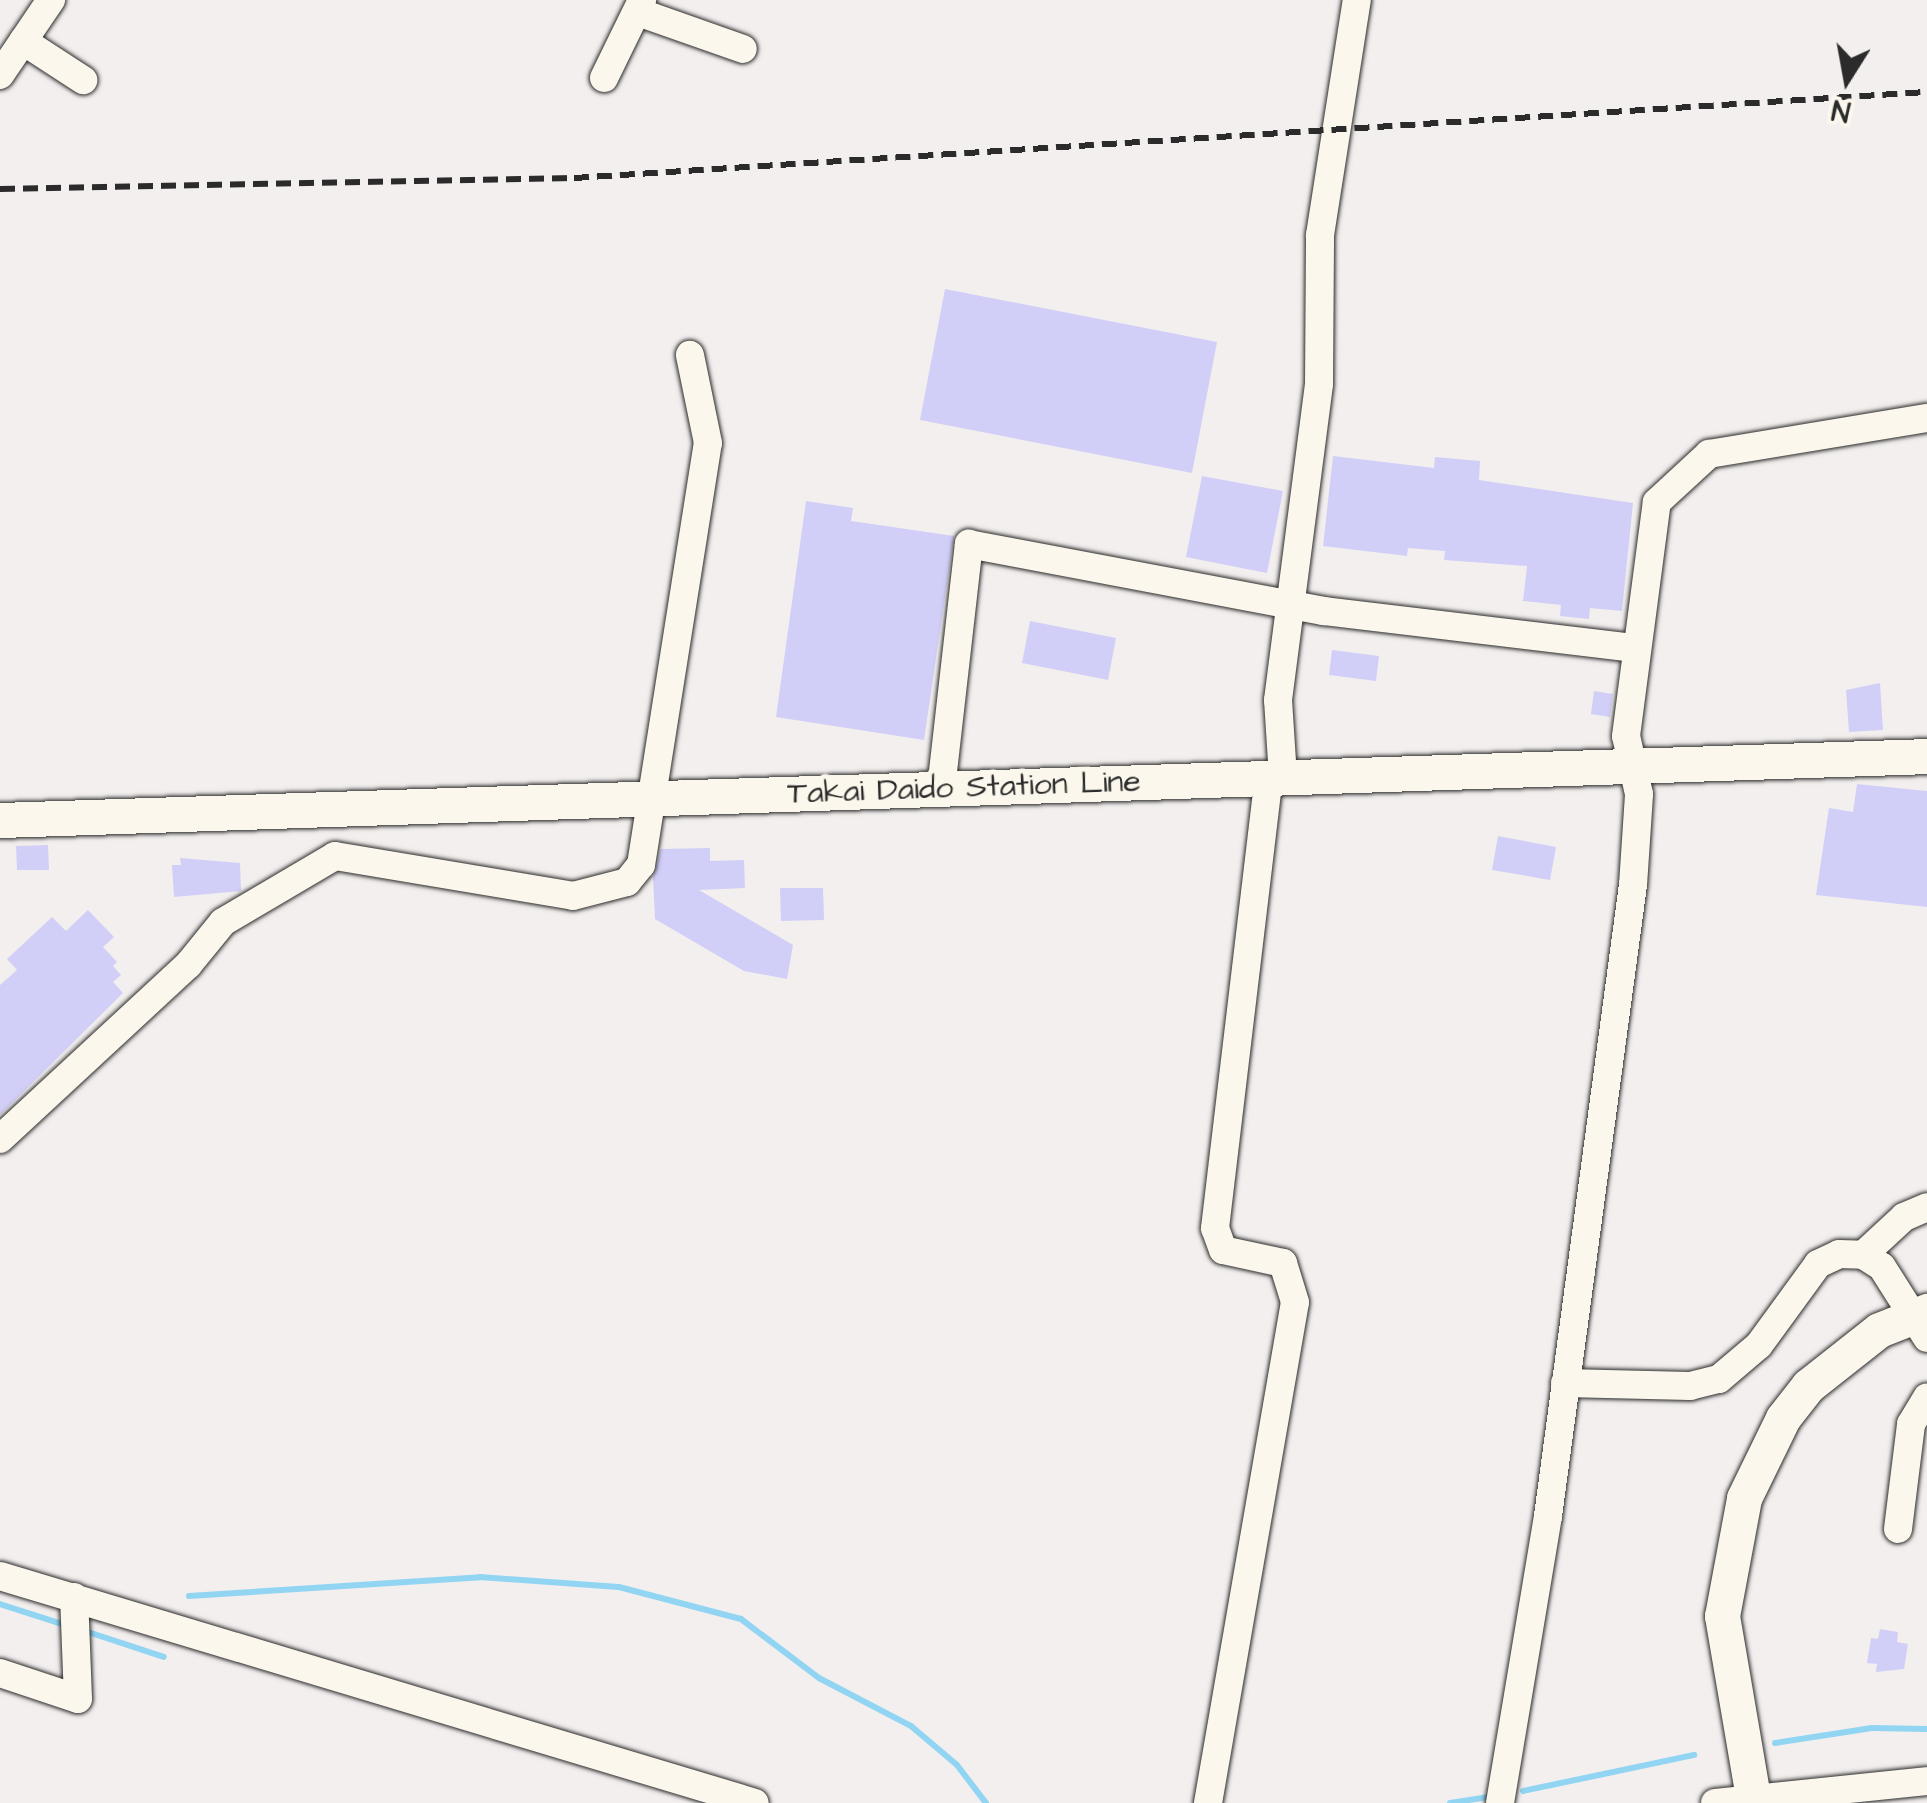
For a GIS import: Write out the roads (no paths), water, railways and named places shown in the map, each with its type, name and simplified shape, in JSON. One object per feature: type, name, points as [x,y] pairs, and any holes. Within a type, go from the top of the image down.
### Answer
[{"type":"main road","name":"Takai Daido Station Line","points":[[0,820],[1927,756]]},
{"type":"main road","points":[[1753,1801],[1722,1616],[1744,1498],[1783,1418],[1808,1386],[1846,1351],[1923,1321]]},
{"type":"street","points":[[0,75],[51,0]]},
{"type":"street","points":[[1208,1803],[1295,1302],[1282,1264],[1223,1250],[1214,1228],[1276,778],[1286,605],[1320,384],[1324,200],[1357,0]]},
{"type":"street","points":[[604,78],[640,6],[743,49]]},
{"type":"street","points":[[23,41],[83,80]]},
{"type":"street","points":[[0,1140],[92,1048],[188,966],[223,922],[334,856],[364,856],[552,894],[604,891],[626,882],[640,865],[708,442],[690,355]]},
{"type":"street","points":[[1500,1803],[1565,1383],[1633,885],[1640,794],[1626,736],[1657,502],[1709,454],[1927,418]]},
{"type":"street","points":[[941,789],[969,544],[1286,605],[1636,648]]},
{"type":"street","points":[[1863,1255],[1904,1217],[1927,1208]]},
{"type":"street","points":[[1565,1383],[1690,1386],[1719,1379],[1758,1344],[1818,1264],[1839,1254],[1863,1255],[1882,1266],[1923,1321]]},
{"type":"street","points":[[1898,1528],[1911,1424],[1927,1397]]},
{"type":"street","points":[[0,1576],[74,1615],[755,1803]]},
{"type":"street","points":[[0,1673],[78,1699],[74,1615]]},
{"type":"street","points":[[1715,1803],[1889,1793],[1927,1782]]},
{"type":"waterway","points":[[189,1596],[480,1577],[619,1587],[741,1619],[819,1678],[911,1726],[957,1765],[986,1803]]},
{"type":"waterway","points":[[0,1604],[65,1625]]},
{"type":"waterway","points":[[82,1630],[164,1657]]},
{"type":"waterway","points":[[1775,1743],[1872,1728],[1927,1729]]},
{"type":"waterway","points":[[1523,1791],[1694,1755]]},
{"type":"waterway","points":[[1450,1803],[1486,1797]]},
{"type":"railway","points":[[0,189],[574,178],[1927,92]]}]
